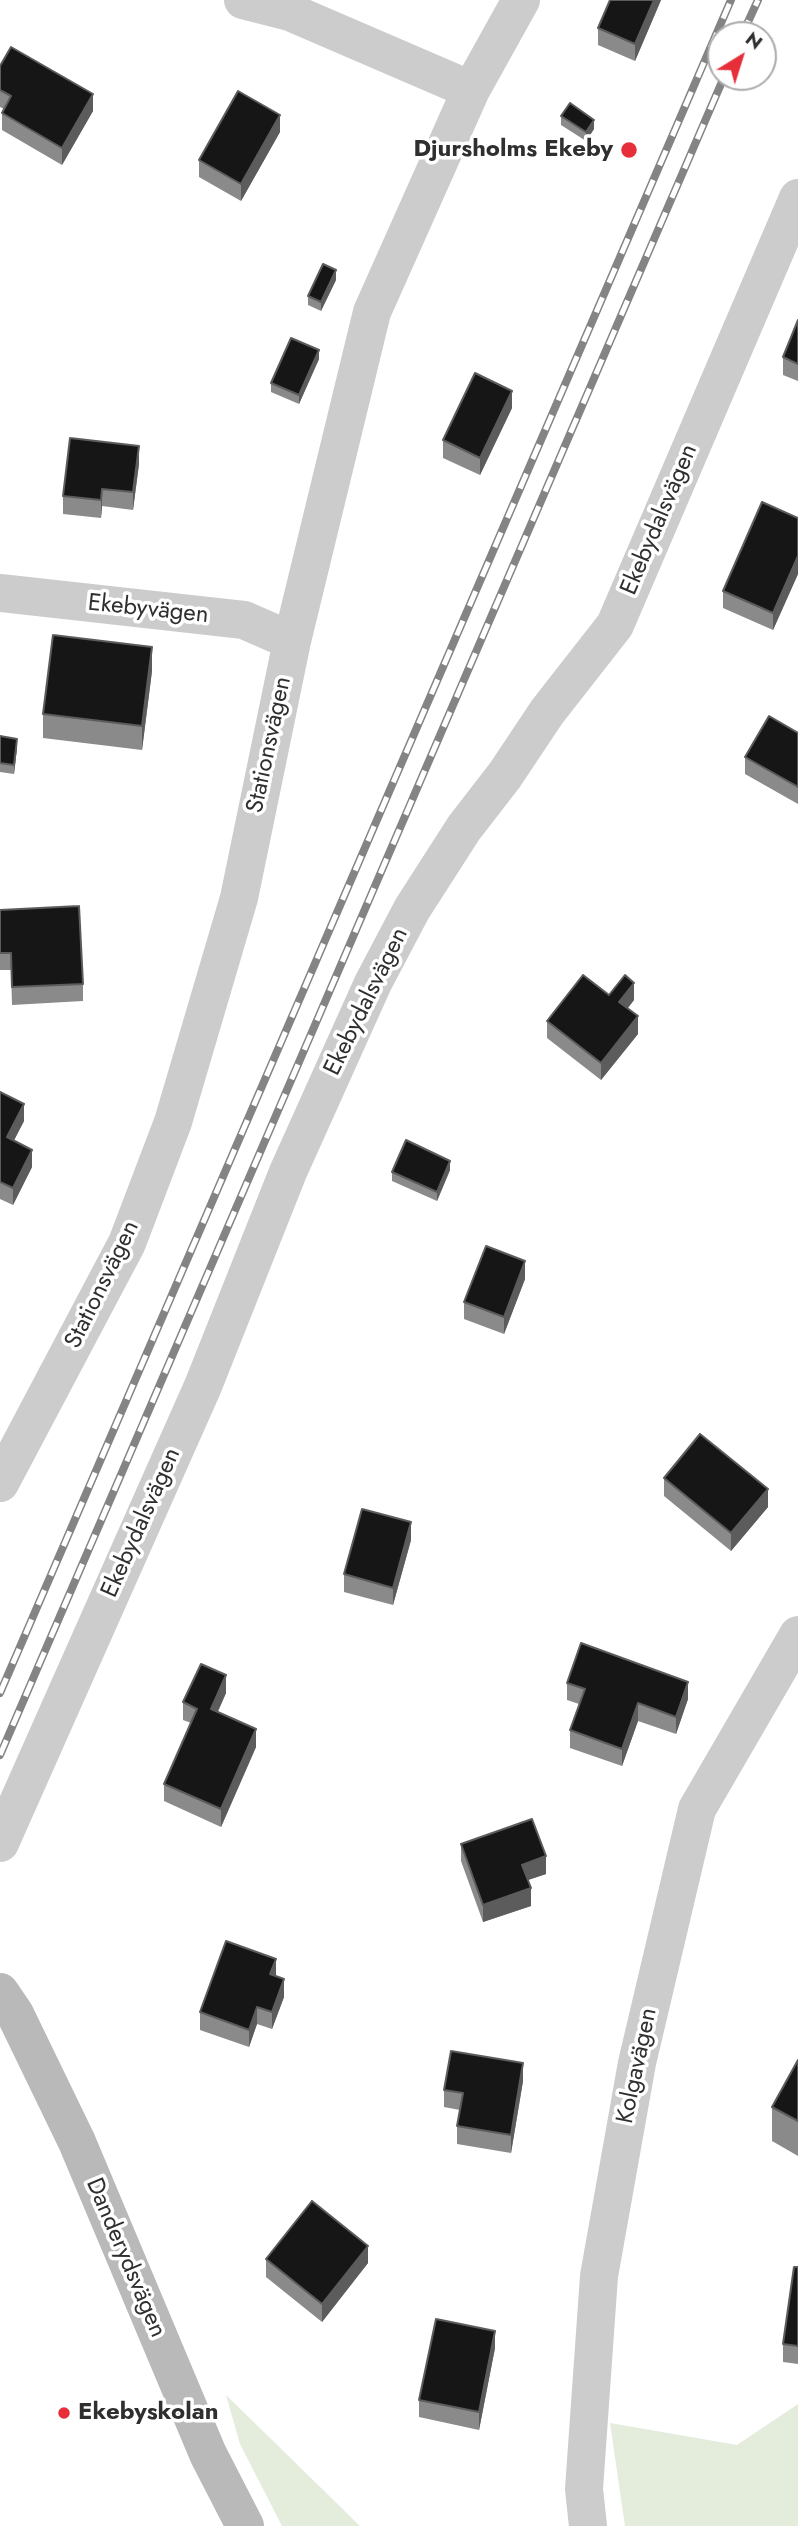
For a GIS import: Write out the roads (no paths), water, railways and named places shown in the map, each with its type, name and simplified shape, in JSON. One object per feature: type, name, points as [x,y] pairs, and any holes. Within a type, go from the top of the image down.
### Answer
[{"type":"street","points":[[243,0],[290,12],[471,90]]},
{"type":"street","name":"Stationsvägen","points":[[0,1483],[127,1243],[173,1122],[239,898],[292,641],[372,312],[471,90],[521,0]]},
{"type":"street","name":"Ekebydalsvägen","points":[[0,1843],[203,1386],[288,1172],[373,983],[412,909],[464,828],[505,775],[547,712],[615,625],[798,198]]},
{"type":"street","name":"Ekebyvägen","points":[[0,593],[244,620],[292,641]]},
{"type":"street","name":"Kolgavägen","points":[[588,2526],[584,2489],[599,2276],[637,2063],[697,1809],[798,1634]]},
{"type":"street","name":"Danderydsvägen","points":[[0,1993],[15,2014],[77,2143],[208,2454],[245,2526]]},
{"type":"railway","points":[[0,1693],[731,0]]},
{"type":"railway","points":[[748,21],[758,0]]},
{"type":"railway","points":[[0,1755],[718,91]]},
{"type":"place","name":"Djursholms Ekeby","points":[[629,150]]},
{"type":"place","name":"Ekebyskolan","points":[[64,2413]]}]
